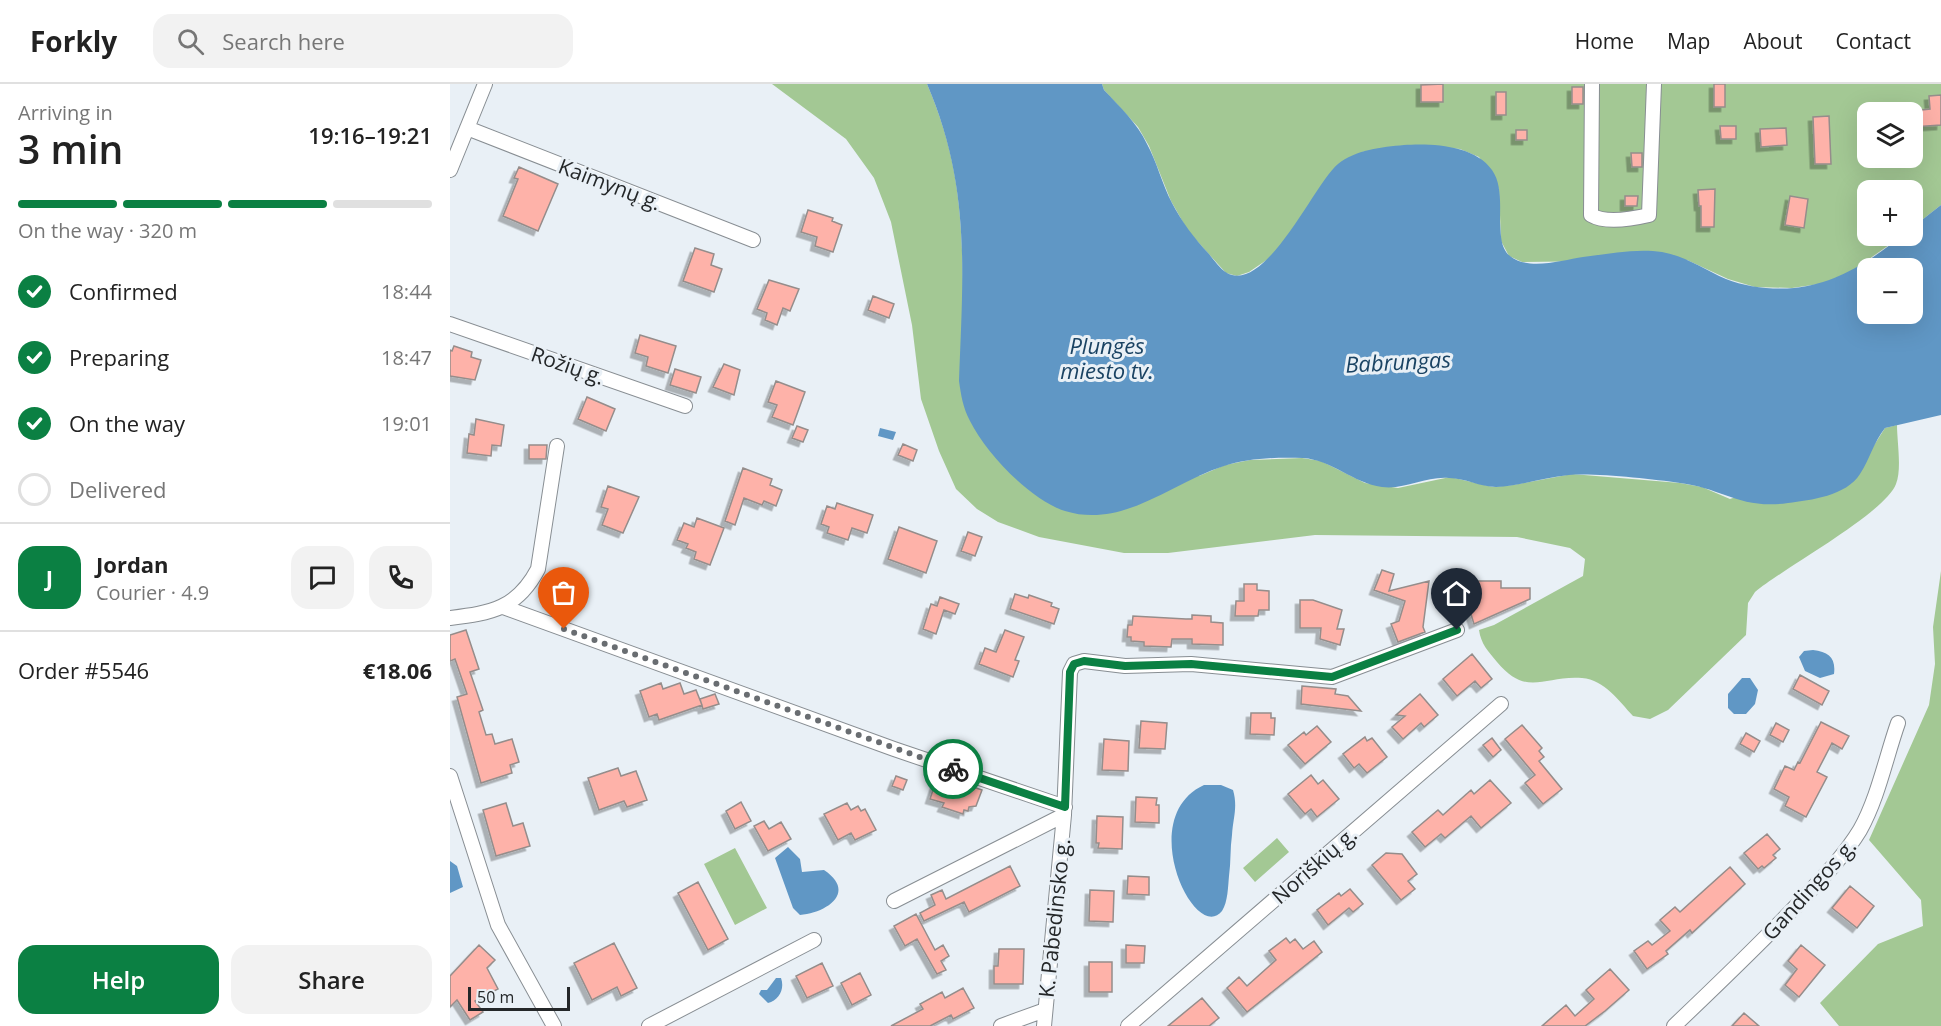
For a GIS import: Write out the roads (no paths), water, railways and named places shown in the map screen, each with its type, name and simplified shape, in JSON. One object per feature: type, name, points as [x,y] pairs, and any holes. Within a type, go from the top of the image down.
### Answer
[{"type":"street","points":[[450,170],[485,84]]},
{"type":"street","points":[[1592,84],[1591,215],[1598,219],[1617,219],[1648,215],[1654,84]]},
{"type":"street","name":"Kaimynų g.","points":[[467,128],[753,240]]},
{"type":"street","name":"Rožių g.","points":[[450,324],[685,406]]},
{"type":"street","points":[[450,618],[483,614],[503,607],[516,599],[537,569],[557,446]]},
{"type":"street","points":[[503,607],[1064,811]]},
{"type":"street","name":"K. Pabedinsko g.","points":[[1044,1026],[1064,811],[1070,672],[1074,664],[1084,661],[1125,666],[1191,664],[1332,677],[1457,630]]},
{"type":"street","name":"Noriškių g.","points":[[1128,1026],[1501,704]]},
{"type":"street","name":"Gandingos g.","points":[[1674,1026],[1746,958],[1843,856],[1861,829],[1875,797],[1898,723]]},
{"type":"street","points":[[450,776],[498,925],[554,1026]]},
{"type":"street","points":[[894,901],[1064,811]]},
{"type":"street","points":[[649,1026],[814,940]]},
{"type":"street","points":[[1001,1026],[1045,1010]]},
{"type":"water","name":"Plungės miesto tv.","points":[[927,84],[1102,84],[1104,90],[1143,136],[1172,203],[1189,230],[1222,269],[1227,273],[1242,275],[1257,268],[1273,253],[1328,175],[1345,159],[1378,148],[1415,144],[1452,147],[1475,155],[1492,170],[1500,195],[1500,222],[1504,249],[1517,260],[1536,264],[1622,252],[1662,252],[1742,284],[1786,289],[1825,281],[1857,267],[1857,324],[1923,324],[1923,258],[1871,258],[1888,246],[1923,246],[1923,219],[1941,205],[1941,415],[1885,428],[1854,481],[1827,496],[1788,503],[1757,504],[1680,483],[1594,475],[1560,476],[1496,487],[1455,478],[1440,478],[1399,487],[1382,487],[1371,485],[1314,460],[1283,458],[1233,463],[1204,474],[1146,502],[1107,514],[1086,515],[1065,511],[1038,497],[1010,474],[977,434],[964,406],[959,381],[962,303],[961,230],[958,194],[951,158]]},
{"type":"water","points":[[880,428],[896,432],[893,440],[878,436]]},
{"type":"water","points":[[1804,651],[1823,652],[1830,657],[1834,664],[1834,674],[1820,678],[1805,671],[1799,657]]},
{"type":"water","points":[[1742,678],[1750,678],[1758,690],[1755,704],[1746,714],[1734,714],[1728,708],[1728,694]]},
{"type":"water","points":[[1204,785],[1221,785],[1233,790],[1235,802],[1227,899],[1222,911],[1211,917],[1198,910],[1186,895],[1177,873],[1172,848],[1173,823],[1184,801]]},
{"type":"water","points":[[788,847],[800,859],[802,872],[824,870],[834,878],[838,886],[838,893],[828,906],[800,915],[793,908],[775,858]]},
{"type":"water","points":[[450,861],[457,866],[463,887],[450,893]]},
{"type":"water","points":[[776,978],[781,978],[782,990],[778,997],[768,1003],[759,994],[761,990],[767,990]]},
{"type":"water label","name":"Babrungas","points":[[1398,361]]}]
